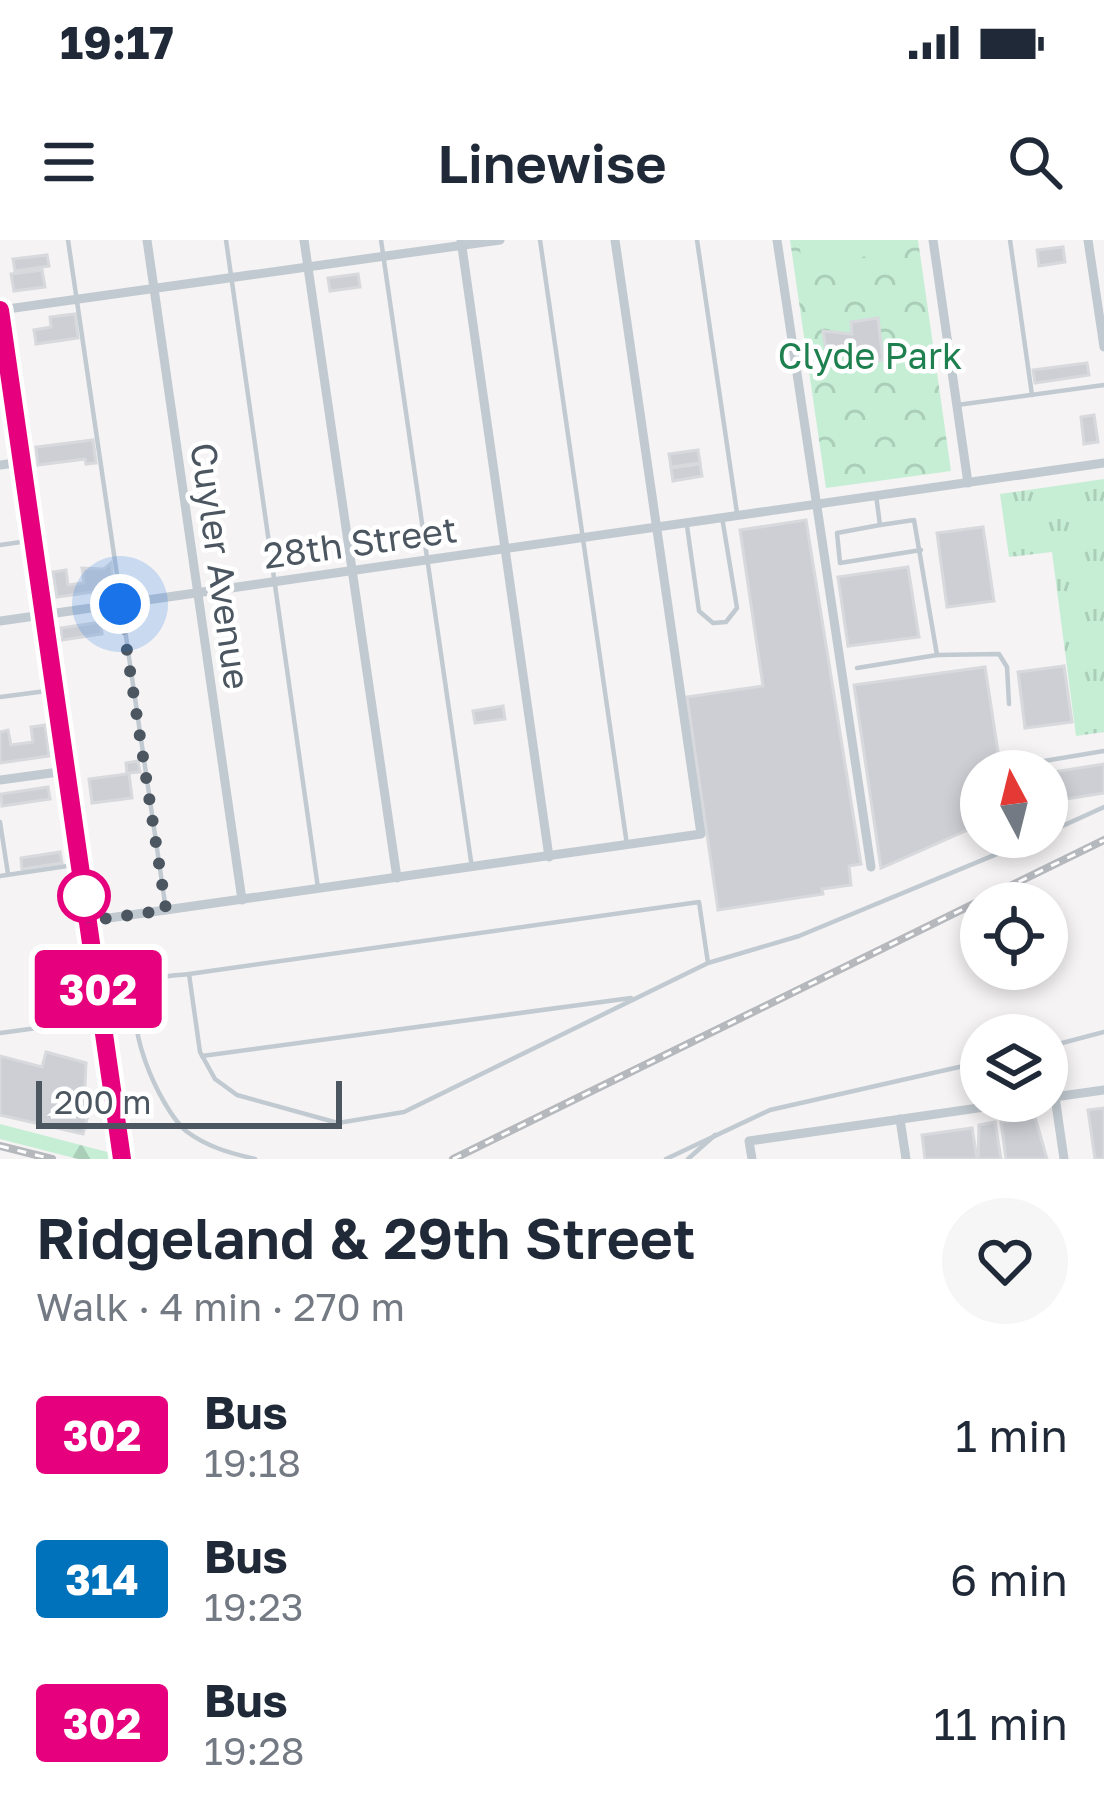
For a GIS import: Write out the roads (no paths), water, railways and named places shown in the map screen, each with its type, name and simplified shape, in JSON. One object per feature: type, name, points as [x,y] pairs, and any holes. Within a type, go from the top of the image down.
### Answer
[{"type":"street","name":"Cuyler Avenue","points":[[147,240],[242,900]]},
{"type":"street","points":[[304,240],[397,878]]},
{"type":"street","points":[[122,1159],[22,462],[5,386],[0,310],[500,240]]},
{"type":"street","points":[[88,921],[701,834],[616,240]]},
{"type":"street","points":[[777,240],[871,867]]},
{"type":"street","points":[[933,240],[968,482]]},
{"type":"street","points":[[1088,240],[1104,347]]},
{"type":"street","points":[[462,243],[549,857]]},
{"type":"street","points":[[0,465],[22,462]]},
{"type":"street","name":"28th Street","points":[[0,621],[1104,463]]},
{"type":"street","points":[[0,780],[66,771]]},
{"type":"street","points":[[1068,1095],[1104,1090]]},
{"type":"street","points":[[752,1159],[749,1141],[960,1110]]},
{"type":"street","points":[[900,1119],[906,1159]]},
{"type":"street","points":[[1056,1122],[1064,1159]]},
{"type":"lane","points":[[68,240],[166,910]]},
{"type":"lane","points":[[226,240],[318,889]]},
{"type":"lane","points":[[381,240],[472,868]]},
{"type":"lane","points":[[539,240],[627,845]]},
{"type":"lane","points":[[697,240],[737,515]]},
{"type":"lane","points":[[1010,240],[1032,395]]},
{"type":"lane","points":[[957,405],[1104,385]]},
{"type":"lane","points":[[876,495],[880,525]]},
{"type":"lane","points":[[687,522],[698,611],[713,623],[726,622],[737,608],[722,517]]},
{"type":"lane","points":[[921,550],[840,563],[837,533],[914,520],[921,550],[937,655]]},
{"type":"lane","points":[[0,545],[33,541]]},
{"type":"lane","points":[[857,668],[937,655],[999,654],[1007,667],[1009,704]]},
{"type":"lane","points":[[0,698],[55,689]]},
{"type":"lane","points":[[1068,757],[1104,751]]},
{"type":"lane","points":[[1068,823],[1104,807]]},
{"type":"lane","points":[[0,822],[4,875],[80,864]]},
{"type":"lane","points":[[189,974],[202,1056],[215,1078],[237,1095],[338,1123],[404,1112],[708,963],[821,928],[986,858]]},
{"type":"lane","points":[[255,1159],[218,1150],[183,1128],[166,1109],[146,1071],[138,998],[144,986],[159,978],[699,902],[708,963]]},
{"type":"lane","points":[[202,1056],[639,997]]},
{"type":"lane","points":[[0,1033],[102,1019]]},
{"type":"lane","points":[[1068,1041],[1104,1032]]},
{"type":"lane","points":[[666,1159],[725,1127],[770,1110],[960,1067]]},
{"type":"lane","points":[[688,1159],[725,1127]]},
{"type":"railway","points":[[453,1159],[1104,840]]},
{"type":"railway","points":[[0,1146],[52,1159]]},
{"type":"park label","name":"Clyde Park","points":[[870,355]]}]
